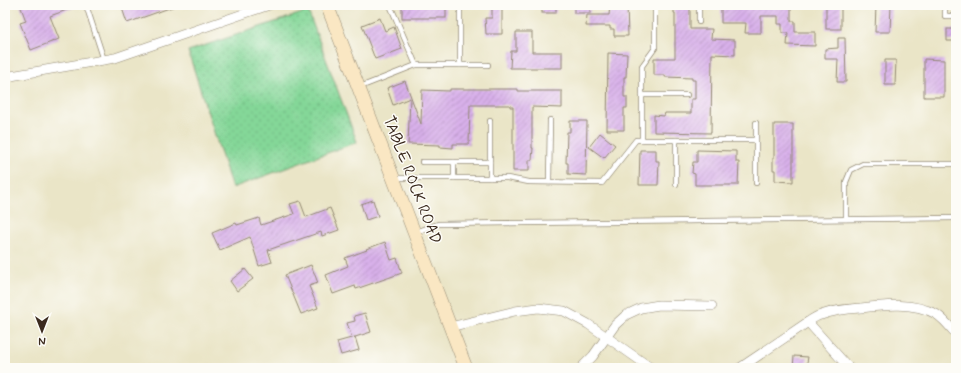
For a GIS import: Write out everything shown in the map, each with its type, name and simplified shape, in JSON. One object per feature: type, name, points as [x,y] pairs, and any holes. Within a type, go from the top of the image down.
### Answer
[{"type":"main road","name":"TABLE ROCK ROAD","points":[[327,5],[466,368]]},
{"type":"street","points":[[5,76],[115,58],[269,5]]},
{"type":"street","points":[[581,368],[593,356],[615,325],[626,315],[641,308],[658,305],[712,306]]},
{"type":"street","points":[[740,368],[808,322],[820,315],[838,310],[886,305],[906,305],[922,308],[938,315],[956,334]]},
{"type":"street","points":[[450,327],[515,311],[538,308],[564,311],[588,324],[651,368]]},
{"type":"street","points":[[808,322],[849,368]]},
{"type":"lane","points":[[86,5],[104,60]]},
{"type":"lane","points":[[390,5],[416,65]]},
{"type":"lane","points":[[460,5],[460,65]]},
{"type":"lane","points":[[642,140],[642,66],[655,48],[655,5]]},
{"type":"lane","points":[[699,5],[699,22]]},
{"type":"lane","points":[[945,5],[945,16],[956,16]]},
{"type":"lane","points":[[358,88],[416,65],[488,65]]},
{"type":"lane","points":[[642,95],[687,95]]},
{"type":"lane","points":[[549,182],[550,120]]},
{"type":"lane","points":[[490,121],[490,178]]},
{"type":"lane","points":[[756,123],[756,183]]},
{"type":"lane","points":[[393,178],[508,178],[529,182],[602,183],[636,140],[756,140]]},
{"type":"lane","points":[[676,140],[676,184]]},
{"type":"lane","points":[[422,162],[490,162]]},
{"type":"lane","points":[[454,162],[454,178]]},
{"type":"lane","points":[[846,219],[846,182],[851,170],[863,164],[956,164]]},
{"type":"lane","points":[[414,232],[438,224],[956,218]]},
{"type":"green space","points":[[308,11],[357,142],[232,188],[188,51]]},
{"type":"building","points":[[20,5],[78,6],[50,16],[59,39],[31,50],[20,23],[26,21]]},
{"type":"building","points":[[121,5],[175,5],[175,6],[127,23]]},
{"type":"building","points":[[402,5],[446,5],[446,18],[402,18]]},
{"type":"building","points":[[492,5],[502,5],[502,34],[486,34],[485,18],[492,18]]},
{"type":"building","points":[[542,5],[556,5],[556,13],[542,13]]},
{"type":"building","points":[[574,5],[590,5],[590,13],[574,13]]},
{"type":"building","points":[[610,5],[627,5],[628,36],[614,36],[614,29],[610,29],[610,26],[586,26],[587,15],[609,15]]},
{"type":"building","points":[[674,5],[690,5],[690,29],[712,29],[711,39],[735,40],[735,55],[712,54],[711,133],[654,132],[654,115],[664,116],[665,113],[691,113],[691,99],[695,99],[695,80],[692,80],[692,78],[654,75],[654,58],[675,58]]},
{"type":"building","points":[[721,5],[791,5],[791,21],[795,21],[795,32],[815,32],[815,46],[787,45],[788,33],[782,33],[782,24],[778,24],[778,16],[761,16],[761,33],[745,33],[746,23],[721,23]]},
{"type":"building","points":[[826,5],[841,5],[841,29],[826,29]]},
{"type":"building","points":[[876,5],[891,5],[890,32],[875,32]]},
{"type":"building","points":[[380,18],[385,31],[394,27],[402,49],[375,59],[362,25]]},
{"type":"building","points":[[947,29],[956,29],[956,41],[947,41]]},
{"type":"building","points":[[516,32],[532,32],[532,52],[562,52],[562,68],[510,68],[511,51],[516,51]]},
{"type":"building","points":[[838,38],[845,38],[846,82],[837,82],[838,59],[825,59],[825,49],[838,48]]},
{"type":"building","points":[[608,53],[627,54],[626,77],[624,77],[624,97],[627,97],[627,108],[624,108],[624,130],[607,130]]},
{"type":"building","points":[[924,59],[944,60],[944,97],[924,97]]},
{"type":"building","points":[[885,60],[896,60],[895,85],[885,85]]},
{"type":"building","points":[[405,81],[421,124],[422,90],[450,91],[450,89],[518,89],[518,91],[562,91],[562,108],[532,107],[533,148],[532,160],[529,160],[529,171],[513,171],[513,107],[510,107],[510,105],[470,105],[469,144],[453,144],[453,148],[440,147],[440,145],[408,144],[410,98],[393,105],[387,88]]},
{"type":"building","points":[[570,121],[587,121],[586,175],[568,174],[568,163],[566,163],[567,132],[570,132]]},
{"type":"building","points":[[774,124],[793,124],[793,182],[775,181],[775,170],[773,170]]},
{"type":"building","points":[[600,133],[615,145],[604,158],[589,147]]},
{"type":"building","points":[[640,150],[656,150],[656,161],[659,161],[658,185],[639,185]]},
{"type":"building","points":[[697,150],[736,151],[736,162],[739,162],[738,185],[695,185],[695,174],[692,173],[693,162],[697,162]]},
{"type":"building","points":[[373,200],[378,216],[366,220],[361,204]]},
{"type":"building","points":[[300,201],[306,217],[330,208],[339,230],[322,236],[321,232],[268,250],[272,262],[259,266],[250,237],[220,250],[212,233],[236,223],[237,225],[259,218],[261,225],[294,214],[290,204]]},
{"type":"building","points":[[385,242],[391,260],[397,258],[402,273],[356,289],[355,286],[333,294],[326,275],[348,266],[345,258]]},
{"type":"building","points":[[311,265],[318,283],[309,286],[318,308],[301,314],[285,275]]},
{"type":"building","points":[[245,269],[253,279],[237,291],[230,281]]},
{"type":"building","points":[[365,313],[371,332],[352,338],[347,323],[355,321],[354,316]]},
{"type":"building","points":[[355,337],[359,350],[341,355],[337,342]]},
{"type":"building","points":[[794,356],[808,357],[806,368],[793,368]]}]
